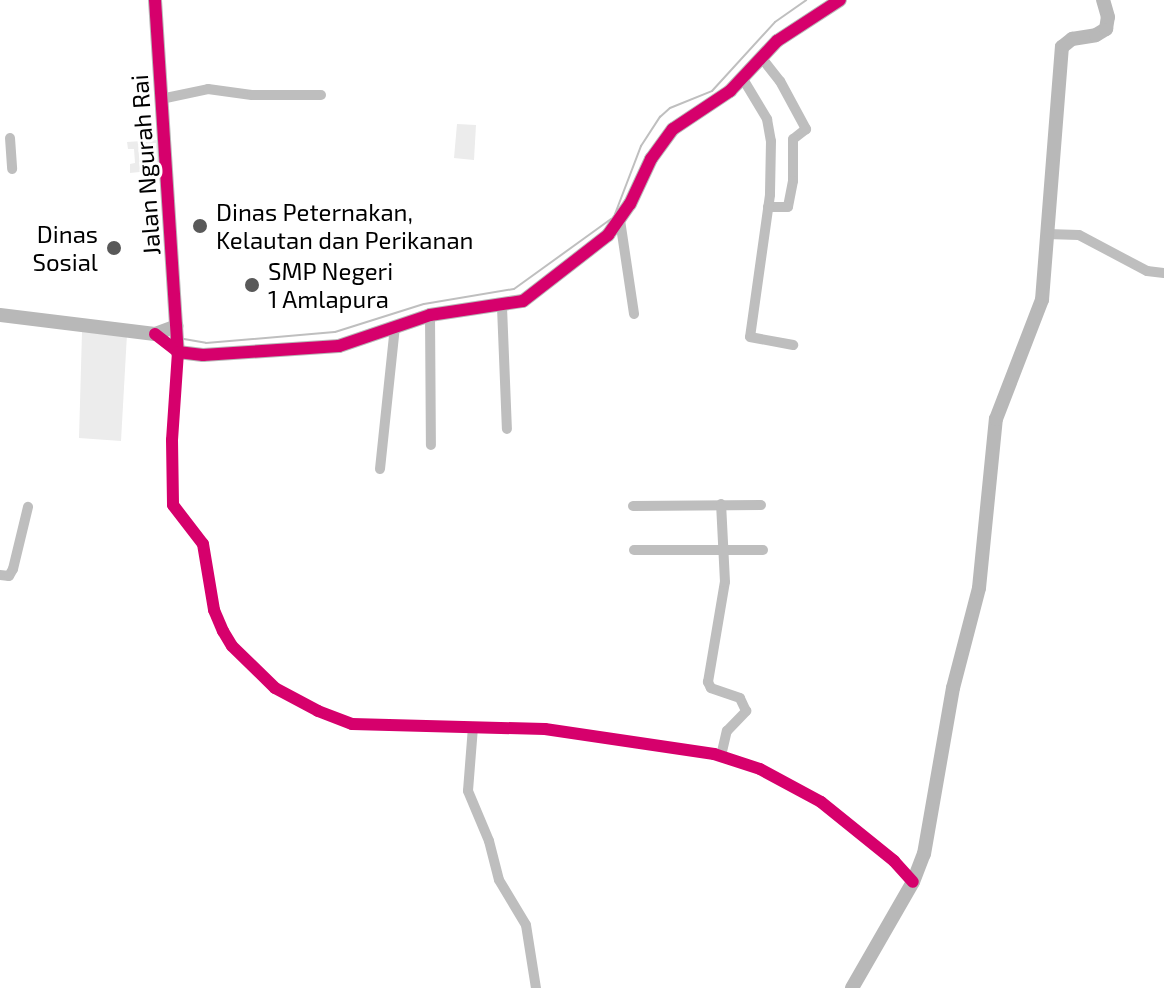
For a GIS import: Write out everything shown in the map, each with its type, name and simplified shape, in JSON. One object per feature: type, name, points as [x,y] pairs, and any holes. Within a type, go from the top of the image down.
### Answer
[{"type":"street","name":"Jalan Ngurah Rai","points":[[155,0],[178,352]]},
{"type":"street","points":[[155,334],[178,352],[203,355],[321,348],[350,343],[430,315],[502,307],[523,301],[597,246],[620,220],[663,139],[743,79],[761,57],[803,21],[840,0]]},
{"type":"street","points":[[852,988],[913,882],[924,854],[953,688],[979,588],[996,419],[1042,300],[1062,47],[1072,39],[1096,35],[1106,29],[1103,0]]},
{"type":"street","points":[[761,57],[780,81],[806,129],[793,139],[793,181],[788,207],[768,207]]},
{"type":"street","points":[[743,79],[770,128],[768,207],[750,337],[793,345]]},
{"type":"street","points":[[161,99],[208,89],[261,96],[321,95]]},
{"type":"street","points":[[10,138],[5,154],[12,169]]},
{"type":"street","points":[[620,220],[634,314]]},
{"type":"street","points":[[1047,234],[1079,235],[1147,271],[1164,273]]},
{"type":"street","points":[[502,307],[507,429]]},
{"type":"street","points":[[0,315],[155,334],[177,326]]},
{"type":"street","points":[[430,315],[431,445]]},
{"type":"street","points":[[380,469],[395,326]]},
{"type":"street","points":[[178,352],[172,440],[173,505],[203,544],[214,610],[232,646],[275,688],[340,722],[366,726],[545,729],[721,756],[760,769],[821,802],[894,861],[913,882]]},
{"type":"street","points":[[721,504],[723,603],[708,686],[736,695],[746,711],[727,731],[721,756]]},
{"type":"street","points":[[633,506],[761,505]]},
{"type":"street","points":[[0,575],[9,576],[13,569],[28,507]]},
{"type":"street","points":[[634,550],[763,550]]},
{"type":"street","points":[[473,727],[468,791],[489,841],[499,880],[526,925],[536,988]]},
{"type":"shaded area","points":[[457,124],[476,125],[474,160],[454,158]]},
{"type":"shaded area","points":[[157,140],[159,170],[130,173],[130,164],[135,163],[134,149],[128,149],[127,142]]},
{"type":"shaded area","points":[[82,332],[127,334],[121,441],[79,438]]},
{"type":"waterway","points":[[615,214],[641,146],[660,117],[670,108],[712,91],[775,22],[806,0]]},
{"type":"waterway","points":[[184,339],[206,343],[335,332],[424,304],[514,289],[611,219]]},
{"type":"cycle path","points":[[155,0],[178,352],[203,355],[339,346],[430,315],[523,301],[608,235],[630,204],[651,159],[673,129],[730,91],[777,41],[840,0]]},
{"type":"cycle path","points":[[155,334],[178,352],[172,440],[173,505],[203,544],[214,610],[223,631],[232,646],[275,688],[318,711],[352,724],[545,729],[714,754],[760,769],[821,802],[894,861],[913,882]]},
{"type":"place","name":"Dinas Peternakan, Kelautan dan Perikanan","points":[[200,226]]},
{"type":"place","name":"Dinas Sosial","points":[[114,248]]},
{"type":"place","name":"SMP Negeri 1 Amlapura","points":[[252,285]]}]
